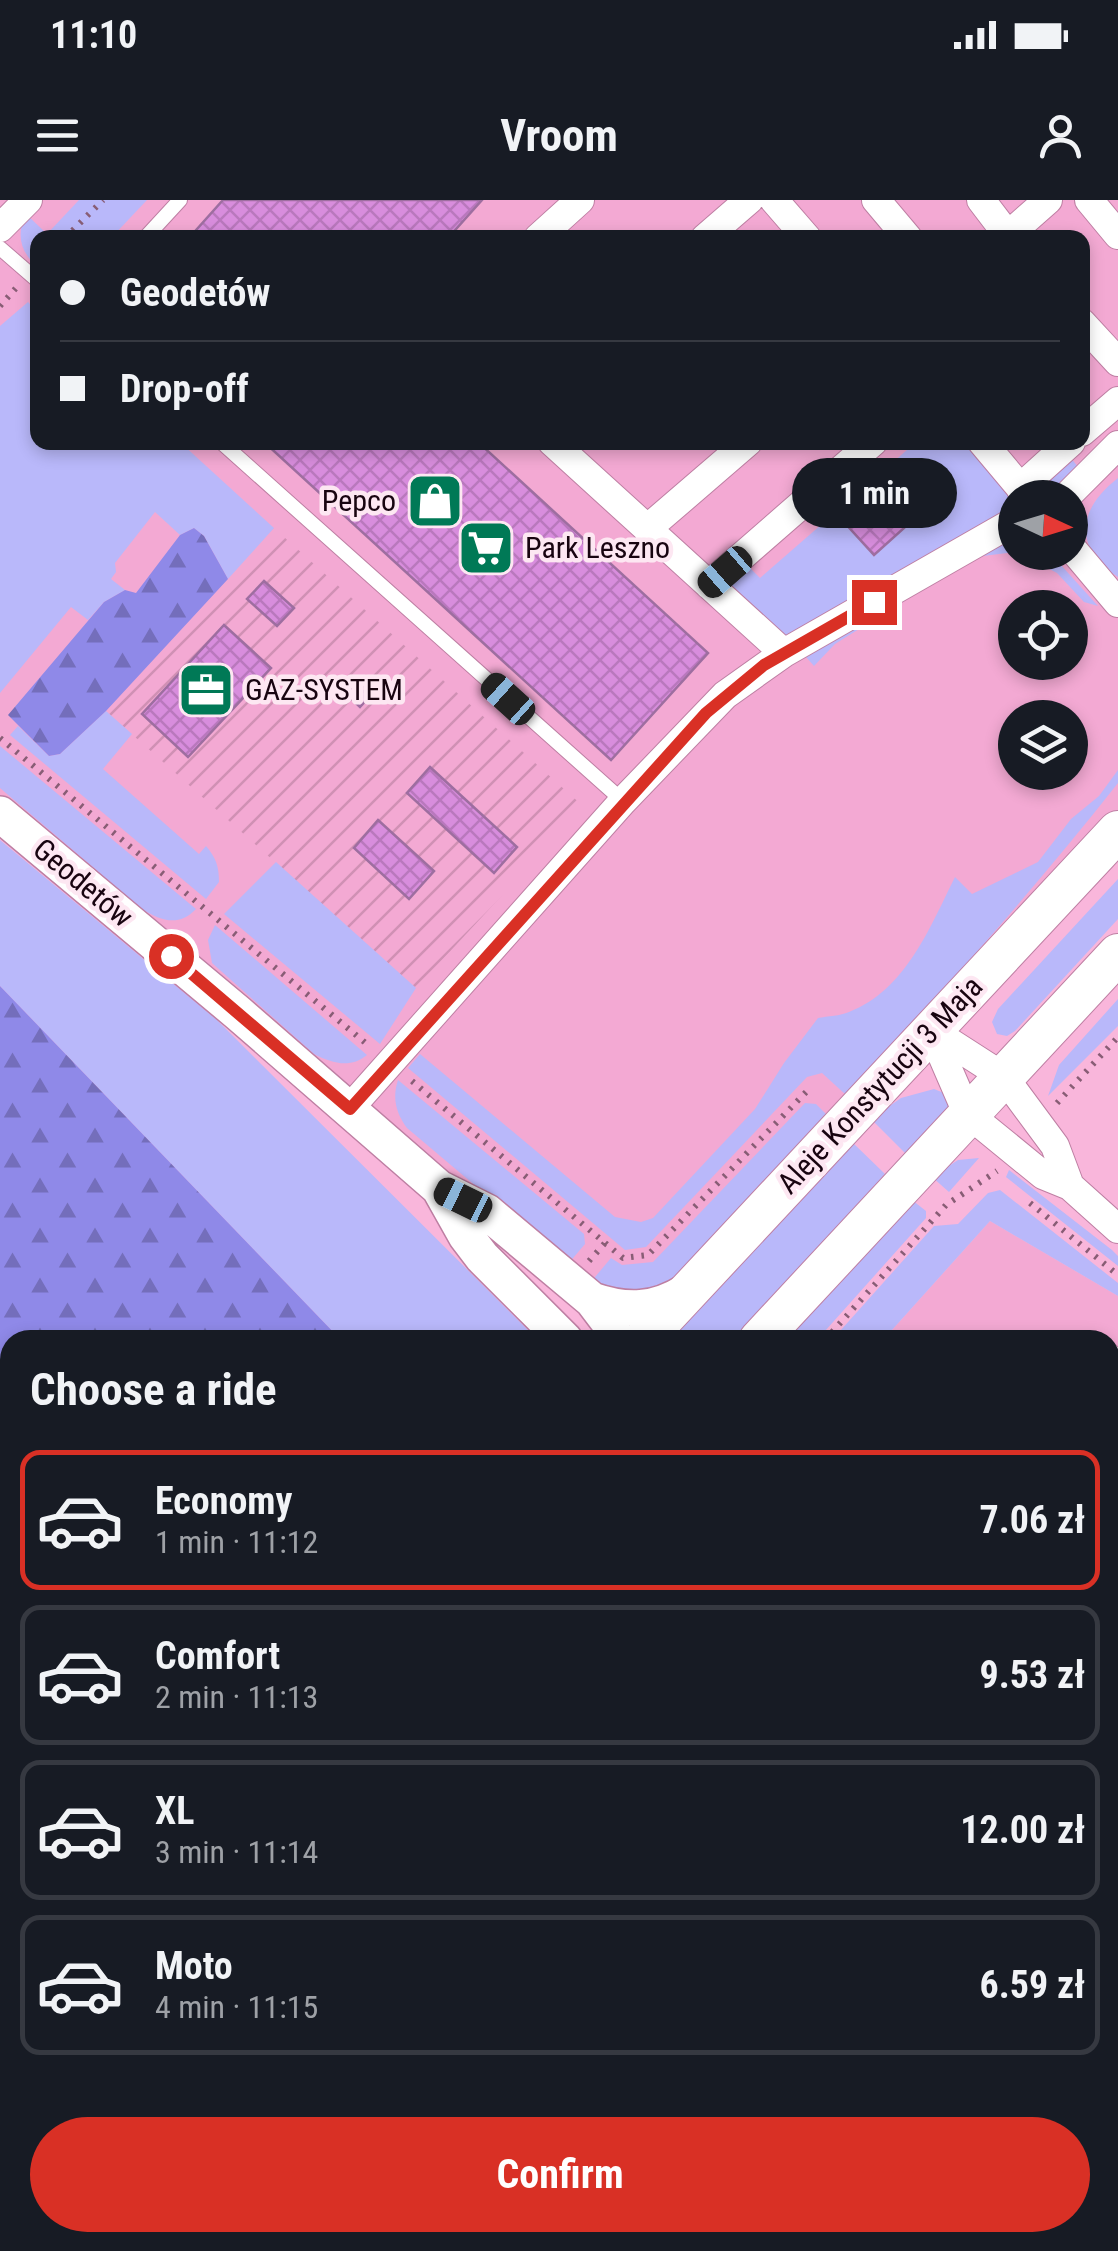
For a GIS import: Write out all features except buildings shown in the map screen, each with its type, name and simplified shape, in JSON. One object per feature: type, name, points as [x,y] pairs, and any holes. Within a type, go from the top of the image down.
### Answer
[{"type":"main road","name":"Aleje Konstytucji 3 Maja","points":[[652,1330],[1118,831]]},
{"type":"main road","points":[[769,1330],[1118,954]]},
{"type":"street","points":[[0,228],[28,200]]},
{"type":"street","points":[[547,230],[580,200]]},
{"type":"street","points":[[714,230],[749,200]]},
{"type":"street","points":[[774,200],[800,230]]},
{"type":"street","points":[[876,200],[901,230]]},
{"type":"street","points":[[981,200],[1004,230]]},
{"type":"street","points":[[1015,230],[1048,200]]},
{"type":"street","points":[[1089,200],[1118,235]]},
{"type":"street","points":[[1090,332],[1118,362]]},
{"type":"street","points":[[1090,425],[1118,401]]},
{"type":"street","points":[[1083,480],[1118,445]]},
{"type":"street","points":[[571,450],[647,528],[784,653]]},
{"type":"street","points":[[647,528],[739,450]]},
{"type":"street","points":[[709,585],[864,450]]},
{"type":"street","points":[[989,450],[1014,480]]},
{"type":"street","points":[[1036,480],[1065,450]]},
{"type":"street","points":[[1080,450],[1095,468]]},
{"type":"street","points":[[350,1109],[624,801],[725,695],[784,653],[998,530]]},
{"type":"street","points":[[1088,567],[1118,603]]},
{"type":"street","name":"Geodetów","points":[[0,814],[438,1188],[487,1212],[592,1300]]},
{"type":"street","points":[[931,1030],[1004,1077],[1055,1146],[1070,1186]]},
{"type":"street","points":[[931,1030],[967,1113],[1043,1175],[1070,1186],[1118,1229]]},
{"type":"street","name":"Geodetów","points":[[438,1188],[482,1258],[553,1330]]},
{"type":"street","points":[[592,1300],[641,1310],[673,1300],[692,1288]]},
{"type":"street","points":[[592,1300],[612,1330]]},
{"type":"lane","points":[[152,230],[180,200]]},
{"type":"lane","points":[[0,248],[30,274]]},
{"type":"lane","points":[[230,450],[624,801]]},
{"type":"path","points":[[73,230],[102,200]]},
{"type":"path","points":[[0,738],[623,1258],[648,1254],[811,1087]]},
{"type":"path","points":[[1053,1107],[1118,1037]]},
{"type":"path","points":[[833,1330],[946,1204],[992,1177],[1002,1165]]},
{"type":"path","points":[[992,1177],[1002,1182]]},
{"type":"path","points":[[1024,1198],[1118,1274]]},
{"type":"shaded area","points":[[0,200],[1118,200],[1118,831],[692,1288],[611,1307],[0,814]]},
{"type":"shaded area","points":[[79,200],[147,200],[119,230],[51,230]]},
{"type":"shaded area","points":[[26,214],[43,230],[30,230],[30,258],[21,242]]},
{"type":"shaded area","points":[[30,304],[30,450],[189,450],[274,528],[228,579],[204,536],[194,528],[180,535],[155,512],[115,563],[116,572],[111,579],[125,590],[104,602],[88,620],[71,607],[0,693],[0,326]]},
{"type":"shaded area","points":[[907,450],[986,450],[1005,480],[998,480],[998,554],[975,557],[835,644],[814,666],[806,657],[809,640],[784,653],[709,585],[740,558],[760,578]]},
{"type":"shaded area","points":[[1070,457],[1079,468],[1066,480],[1045,480]]},
{"type":"shaded area","points":[[1118,478],[1118,577],[1103,565],[1088,543],[1088,515],[1104,490]]},
{"type":"shaded area","points":[[274,528],[584,807],[416,988],[106,711]]},
{"type":"shaded area","points":[[1051,570],[1065,570],[1084,590],[1073,590]]},
{"type":"shaded area","points":[[106,711],[132,734],[103,769],[199,854],[206,846],[216,862],[219,882],[206,899],[10,735],[18,726],[49,756],[60,754]]},
{"type":"shaded area","points":[[0,746],[196,909],[183,918],[170,920],[142,909],[0,788]]},
{"type":"shaded area","points":[[1118,770],[1118,783],[1053,864],[846,1095],[822,1073],[807,1077],[646,1247],[625,1250],[408,1068],[420,1054],[615,1217],[641,1222],[653,1218],[755,1109],[818,1018],[845,1013],[869,1002],[901,973],[926,936],[955,877],[972,894],[1038,862],[1071,819],[1099,796]]},
{"type":"shaded area","points":[[0,840],[217,1020],[528,1330],[331,1330],[0,986]]},
{"type":"shaded area","points":[[276,862],[416,988],[380,1044],[224,914]]},
{"type":"shaded area","points":[[1118,879],[1118,919],[1015,1031],[1007,1036],[997,1034],[992,1022],[998,1009]]},
{"type":"shaded area","points":[[215,925],[367,1055],[341,1063],[314,1054],[212,963],[208,940]]},
{"type":"shaded area","points":[[1118,999],[1118,1026],[1048,1096],[1059,1065]]},
{"type":"shaded area","points":[[398,1080],[584,1234],[585,1244],[568,1264],[407,1128],[396,1105]]},
{"type":"shaded area","points":[[934,1089],[949,1095],[949,1107],[905,1153],[871,1119],[901,1098]]},
{"type":"shaded area","points":[[805,1103],[816,1104],[827,1115],[673,1278],[632,1290],[590,1283],[611,1258],[622,1265],[653,1262]]},
{"type":"shaded area","points":[[851,1141],[885,1174],[743,1330],[673,1330]]},
{"type":"shaded area","points":[[979,1158],[949,1192],[932,1177],[958,1160]]},
{"type":"shaded area","points":[[1009,1170],[1112,1250],[1118,1256],[1118,1266],[1006,1177]]},
{"type":"shaded area","points":[[1000,1190],[1118,1283],[1118,1296],[990,1221],[892,1330],[841,1330],[934,1226],[958,1224],[988,1193]]},
{"type":"shaded area","points":[[912,1200],[926,1211],[926,1218],[826,1330],[793,1330]]},
{"type":"shaded area","points":[[990,1221],[1118,1296],[1118,1330],[892,1330]]},
{"type":"green space","points":[[194,528],[204,536],[228,579],[106,711],[60,754],[49,756],[8,715],[104,602],[125,590],[136,593],[180,535]]},
{"type":"green space","points":[[0,986],[331,1330],[0,1330]]},
{"type":"place","name":"Pepco","points":[[435,501]]},
{"type":"place","name":"Park Leszno","points":[[486,548]]},
{"type":"place","name":"GAZ-SYSTEM","points":[[206,690]]},
{"type":"route","points":[[171,956],[350,1109],[706,713],[764,665],[874,602]]}]
